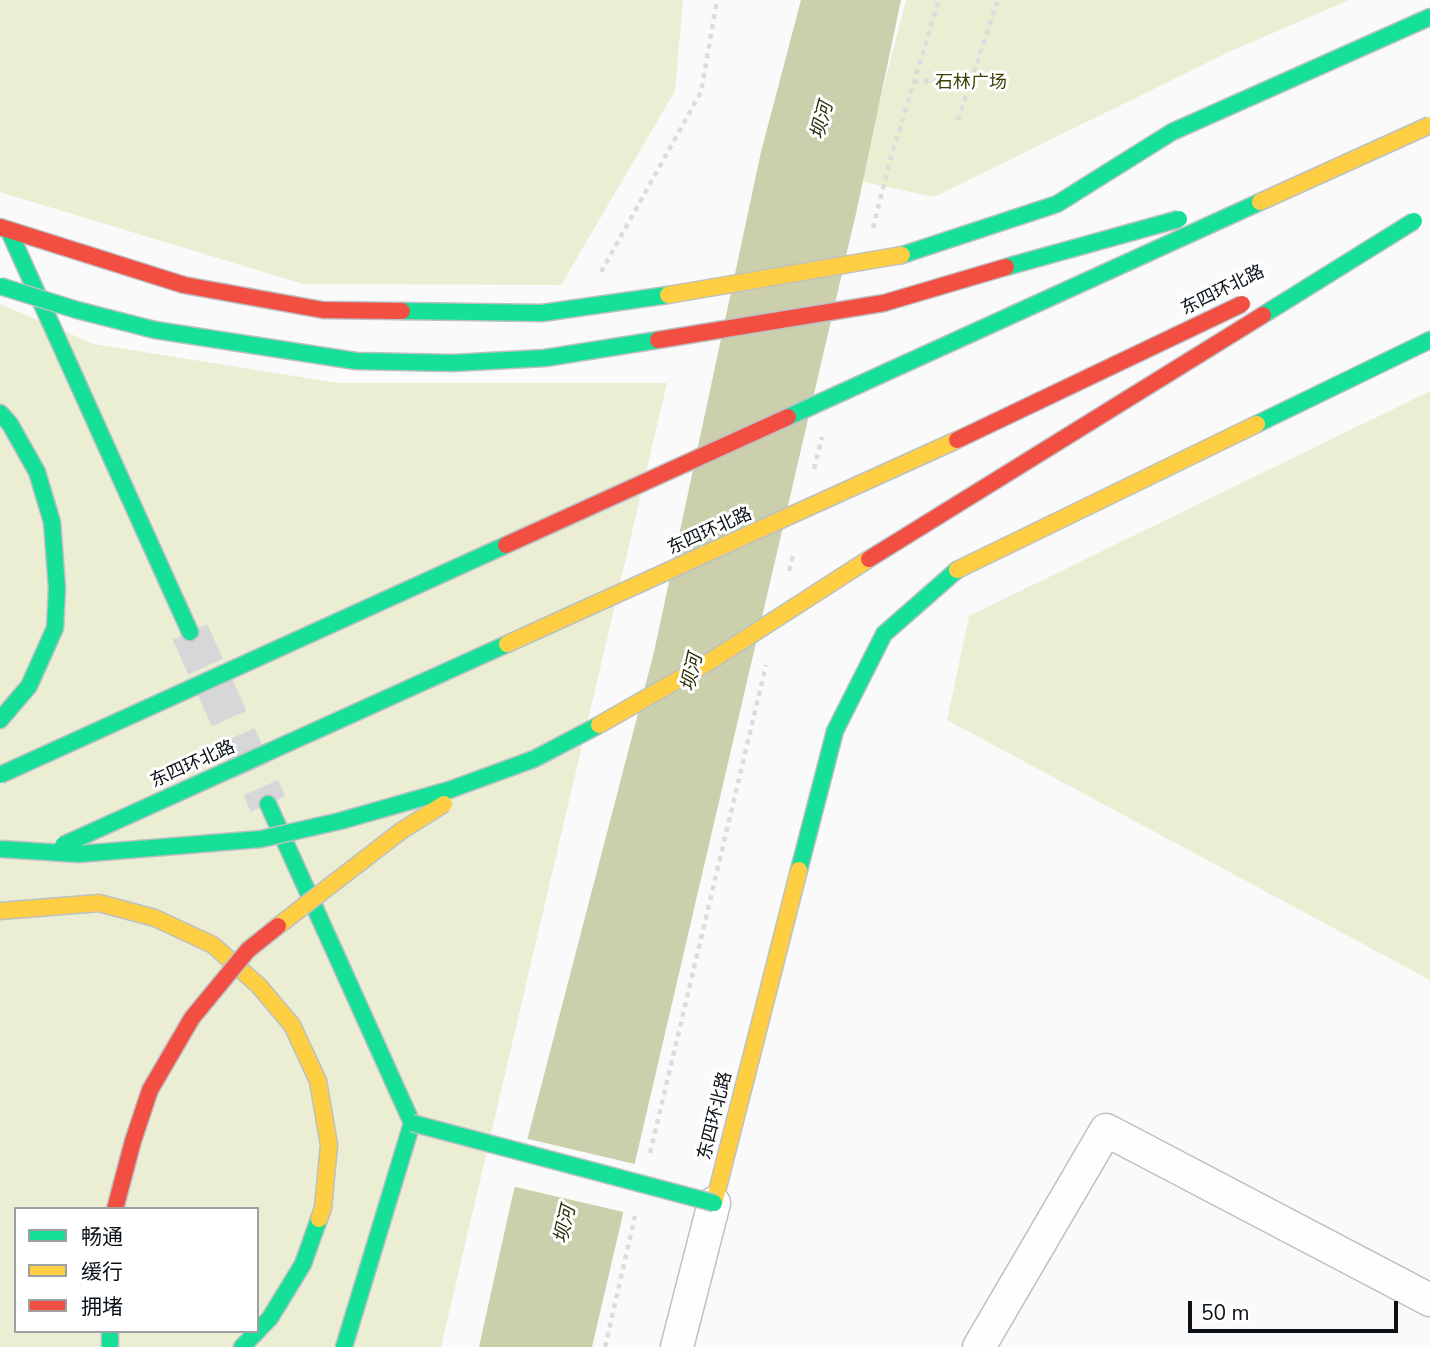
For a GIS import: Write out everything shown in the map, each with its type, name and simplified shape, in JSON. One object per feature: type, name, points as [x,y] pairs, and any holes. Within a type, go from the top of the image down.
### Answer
[{"type":"main road","points":[[5,229],[184,285],[323,310],[542,313],[668,295],[902,255],[1057,204],[1172,132],[1430,17]]},
{"type":"main road","points":[[0,775],[1430,125]]},
{"type":"main road","points":[[0,286],[155,330],[356,361],[453,363],[545,358],[884,303],[1079,246],[1282,192]]},
{"type":"main road","name":"东四环北路","points":[[1277,287],[1430,214]]},
{"type":"main road","points":[[0,849],[79,854],[261,839],[352,818],[449,790],[534,759],[709,662],[863,562],[1414,221]]},
{"type":"main road","points":[[5,229],[190,632]]},
{"type":"main road","name":"东四环北路","points":[[13,868],[905,465],[1252,299]]},
{"type":"main road","name":"东四环北路","points":[[713,1203],[835,730],[884,634],[961,566],[1430,340]]},
{"type":"main road","points":[[0,413],[10,424],[37,472],[52,522],[57,588],[55,628],[50,640],[29,686],[0,720]]},
{"type":"main road","points":[[116,1207],[150,1090],[192,1018],[248,950],[401,831],[491,775]]},
{"type":"main road","points":[[268,804],[412,1123],[344,1347]]},
{"type":"main road","points":[[0,911],[99,903],[155,918],[213,945],[267,996],[292,1026],[318,1081],[329,1145],[323,1208],[303,1264],[270,1318],[259,1329]]},
{"type":"main road","points":[[412,1123],[713,1203]]},
{"type":"main road","points":[[242,1347],[256,1333]]},
{"type":"street","points":[[979,1347],[1106,1130],[1430,1300]]},
{"type":"street","points":[[677,1347],[713,1203]]},
{"type":"path","points":[[583,307],[631,215],[701,92],[717,0]]},
{"type":"path","points":[[872,232],[889,164],[939,0]]},
{"type":"path","points":[[958,120],[998,0]]},
{"type":"path","points":[[914,82],[972,78]]},
{"type":"path","points":[[813,476],[822,435]]},
{"type":"path","points":[[786,584],[796,544]]},
{"type":"path","points":[[648,1161],[770,652]]},
{"type":"path","points":[[605,1347],[636,1214]]},
{"type":"green space","points":[[0,0],[683,0],[675,91],[561,285],[303,284],[0,192]]},
{"type":"green space","name":"石林广场","points":[[906,0],[1349,0],[1229,52],[934,197],[859,181]]},
{"type":"green space","points":[[0,304],[94,344],[338,383],[667,383],[441,1347],[0,1347]]},
{"type":"green space","points":[[1430,391],[1430,980],[947,720],[969,616]]},
{"type":"water","name":"坝河","points":[[801,0],[901,0],[857,209],[592,1347],[479,1347],[512,1198],[654,652],[761,152]]},
{"type":"pier","points":[[524,1138],[639,1165],[628,1213],[511,1186]]},
{"type":"tunnel","points":[[190,632],[268,804]]},
{"type":"traffic: fast","points":[[902,255],[1057,204],[1172,132],[1430,17]]},
{"type":"traffic: fast","points":[[788,417],[1260,202]]},
{"type":"traffic: fast","points":[[1006,267],[1179,219]]},
{"type":"traffic: fast","points":[[1263,315],[1414,221]]},
{"type":"traffic: fast","points":[[9,231],[190,632]]},
{"type":"traffic: fast","points":[[0,286],[77,310]]},
{"type":"traffic: fast","points":[[402,311],[542,313],[668,295]]},
{"type":"traffic: fast","points":[[77,310],[155,330],[356,361],[453,363],[545,358],[658,340]]},
{"type":"traffic: fast","points":[[1257,424],[1430,340]]},
{"type":"traffic: fast","points":[[0,413],[10,424],[37,472],[52,522],[57,588],[55,628],[29,686],[0,720]]},
{"type":"traffic: fast","points":[[0,775],[506,545]]},
{"type":"traffic: fast","points":[[799,870],[835,731],[884,634],[957,570]]},
{"type":"traffic: fast","points":[[63,845],[507,644]]},
{"type":"traffic: fast","points":[[0,849],[79,854],[261,839],[340,821],[449,790],[534,759],[599,725]]},
{"type":"traffic: fast","points":[[268,804],[412,1123],[344,1347]]},
{"type":"traffic: fast","points":[[412,1123],[714,1203]]},
{"type":"traffic: fast","points":[[259,1329],[270,1318],[303,1264],[319,1219]]},
{"type":"traffic: fast","points":[[110,1333],[110,1347]]},
{"type":"traffic: fast","points":[[242,1347],[256,1333]]},
{"type":"traffic: slow","points":[[1260,202],[1430,125]]},
{"type":"traffic: slow","points":[[668,295],[902,255]]},
{"type":"traffic: slow","points":[[957,570],[1257,424]]},
{"type":"traffic: slow","points":[[507,644],[957,440]]},
{"type":"traffic: slow","points":[[599,725],[709,662],[869,559]]},
{"type":"traffic: slow","points":[[278,926],[401,831],[444,804]]},
{"type":"traffic: slow","points":[[714,1203],[799,870]]},
{"type":"traffic: slow","points":[[0,911],[99,903],[155,918],[213,945],[259,986],[292,1025],[318,1081],[329,1145],[323,1208],[319,1219]]},
{"type":"traffic: jam","points":[[0,227],[184,285],[323,310],[402,311]]},
{"type":"traffic: jam","points":[[658,340],[884,303],[1006,267]]},
{"type":"traffic: jam","points":[[957,440],[1242,304]]},
{"type":"traffic: jam","points":[[869,559],[1263,315]]},
{"type":"traffic: jam","points":[[506,545],[788,417]]},
{"type":"traffic: jam","points":[[116,1207],[150,1090],[192,1018],[248,950],[278,926]]}]
